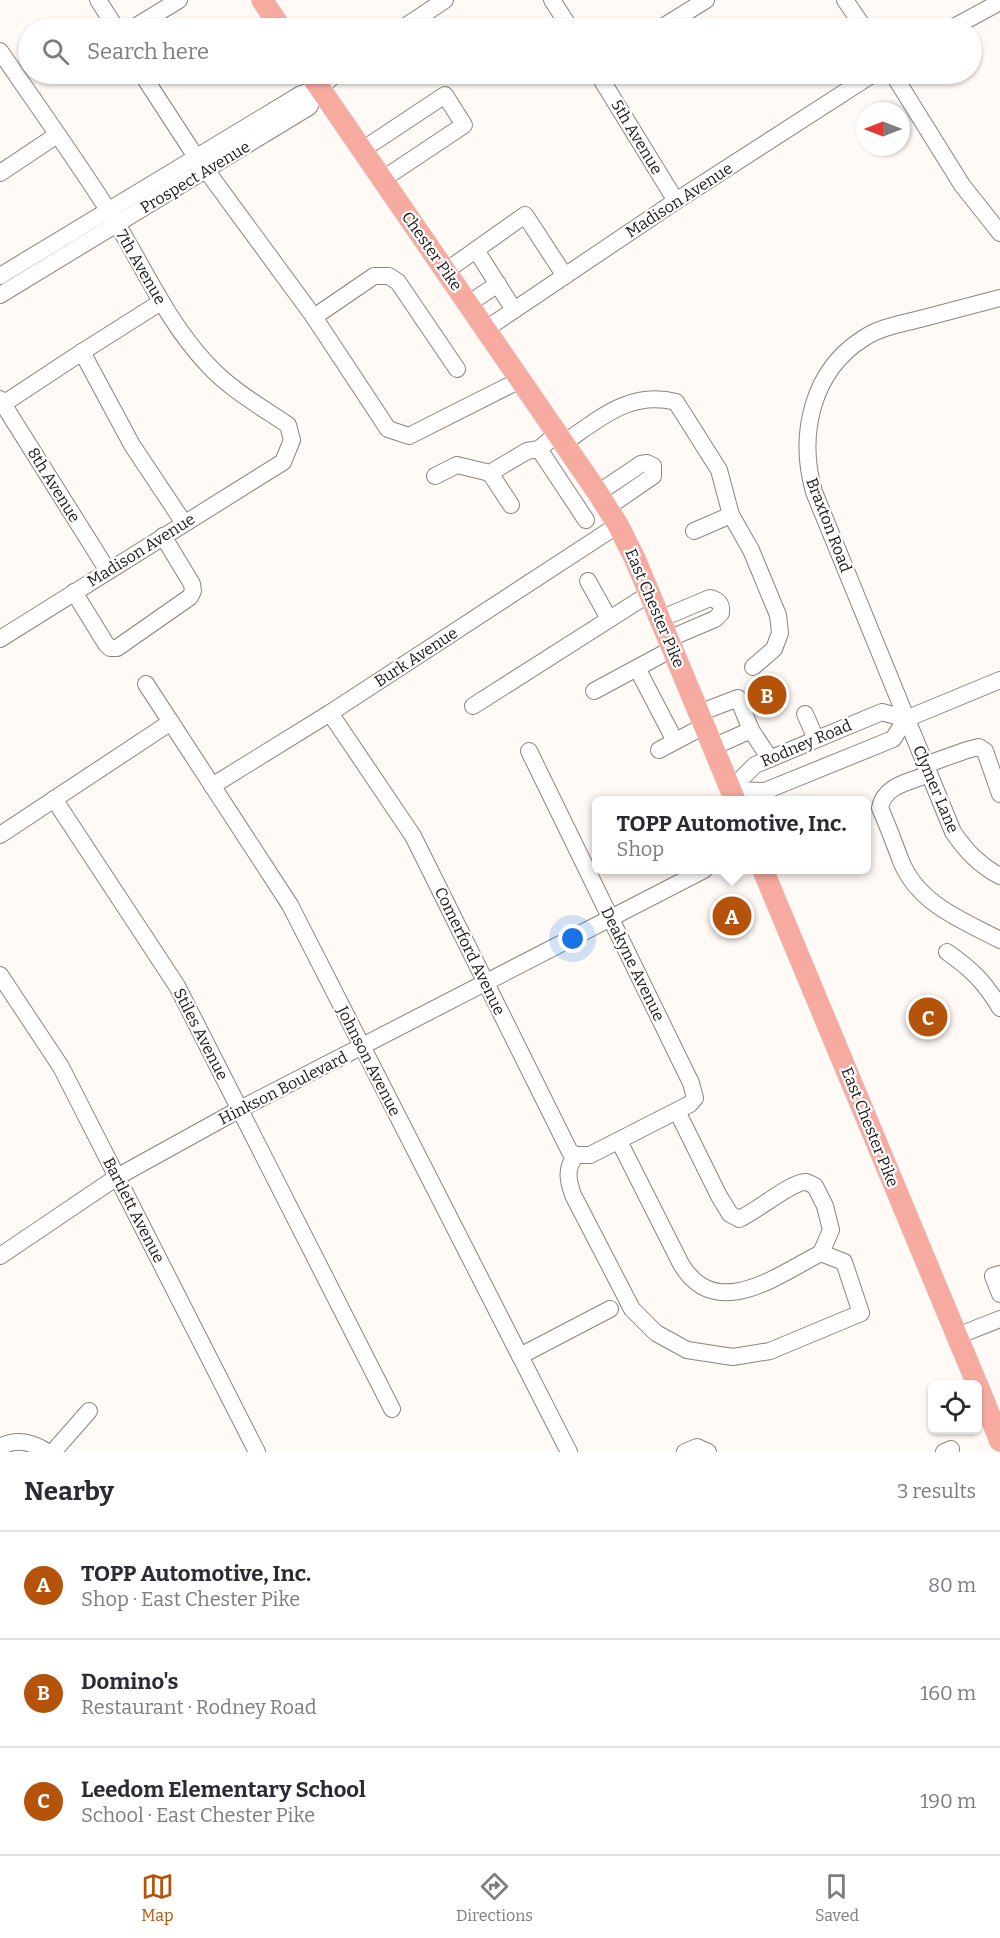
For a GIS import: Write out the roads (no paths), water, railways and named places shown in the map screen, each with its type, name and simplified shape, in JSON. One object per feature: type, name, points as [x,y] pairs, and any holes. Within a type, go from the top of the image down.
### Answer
[{"type":"main road","points":[[262,0],[274,18]]},
{"type":"main road","name":"Chester Pike","points":[[317,84],[558,435]]},
{"type":"main road","name":"East Chester Pike","points":[[558,435],[605,504],[649,594],[733,795]]},
{"type":"main road","name":"East Chester Pike","points":[[765,874],[957,1336],[985,1393],[1000,1441]]},
{"type":"street","points":[[98,0],[110,18]]},
{"type":"street","points":[[149,18],[179,0]]},
{"type":"street","points":[[418,18],[445,0]]},
{"type":"street","points":[[552,0],[564,18]]},
{"type":"street","points":[[677,18],[706,0]]},
{"type":"street","points":[[845,0],[857,18]]},
{"type":"street","points":[[970,18],[1000,2]]},
{"type":"street","name":"7th Avenue","points":[[0,51],[18,78]]},
{"type":"street","name":"7th Avenue","points":[[22,84],[112,218],[161,302],[208,366],[238,392],[288,424],[292,440],[283,462]]},
{"type":"street","points":[[149,84],[201,164],[314,317],[388,429],[409,436],[520,380]]},
{"type":"street","name":"Prospect Avenue","points":[[0,295],[112,218],[201,164],[309,107],[314,84]]},
{"type":"street","name":"5th Avenue","points":[[604,84],[676,201]]},
{"type":"street","name":"Madison Avenue","points":[[486,329],[676,201],[857,84]]},
{"type":"street","points":[[900,84],[962,185],[1000,233]]},
{"type":"street","points":[[362,150],[445,95],[464,125],[383,179]]},
{"type":"street","points":[[0,173],[57,135]]},
{"type":"street","points":[[446,271],[525,215],[566,276]]},
{"type":"street","name":"Prospect Avenue","points":[[0,276],[112,218]]},
{"type":"street","points":[[476,250],[514,310]]},
{"type":"street","points":[[314,317],[374,276],[389,276],[398,282],[457,369]]},
{"type":"street","points":[[468,304],[498,285]]},
{"type":"street","name":"Braxton Road","points":[[906,719],[814,492],[807,458],[809,422],[825,376],[849,348],[864,338],[895,326],[1000,298]]},
{"type":"street","points":[[1,403],[161,302]]},
{"type":"street","points":[[82,352],[132,445],[184,523]]},
{"type":"street","points":[[435,476],[457,465],[490,472],[526,452],[539,449],[558,435],[623,404],[664,398],[676,402],[719,470],[731,515],[751,550],[778,615],[780,633],[774,649],[753,667]]},
{"type":"street","name":"8th Avenue","points":[[1,403],[108,571]]},
{"type":"street","points":[[539,449],[586,520]]},
{"type":"street","name":"Madison Avenue","points":[[0,639],[283,462]]},
{"type":"street","points":[[559,478],[579,464]]},
{"type":"street","points":[[490,472],[511,505]]},
{"type":"street","points":[[576,504],[605,504]]},
{"type":"street","name":"Burk Avenue","points":[[212,786],[330,713],[605,504]]},
{"type":"street","points":[[694,531],[731,515]]},
{"type":"street","points":[[74,592],[106,644],[111,648],[117,648],[190,597],[193,591],[192,584],[163,536]]},
{"type":"street","points":[[588,581],[609,619]]},
{"type":"street","points":[[474,706],[649,594]]},
{"type":"street","points":[[594,691],[637,668],[670,644],[715,619],[721,613],[721,605],[715,599],[706,599],[660,619]]},
{"type":"street","points":[[637,668],[675,741]]},
{"type":"street","name":"Rodney Road","points":[[733,795],[765,791],[893,739],[906,719],[1000,680]]},
{"type":"street","name":"Johnson Avenue","points":[[146,684],[290,905],[569,1452]]},
{"type":"street","points":[[659,750],[675,741],[701,720],[738,698],[752,730],[770,759]]},
{"type":"street","name":"Rodney Road","points":[[733,795],[755,765],[882,712],[906,719]]},
{"type":"street","name":"Comerford Avenue","points":[[330,713],[413,836],[570,1152],[576,1155]]},
{"type":"street","points":[[805,714],[816,739]]},
{"type":"street","name":"Clymer Lane","points":[[906,719],[953,832],[976,861],[1000,876]]},
{"type":"street","points":[[0,835],[171,722]]},
{"type":"street","points":[[712,747],[752,730]]},
{"type":"street","points":[[1000,794],[985,751],[979,747],[967,750],[890,789],[880,808],[901,862],[932,903],[952,916],[1000,940]]},
{"type":"street","name":"Deakyne Avenue","points":[[529,751],[696,1098],[690,1104],[619,1142]]},
{"type":"street","name":"Stiles Avenue","points":[[54,799],[177,986],[392,1409]]},
{"type":"street","name":"Hinkson Boulevard","points":[[0,1257],[117,1177],[240,1109],[696,874]]},
{"type":"street","points":[[947,952],[970,968],[987,986],[1000,1008]]},
{"type":"street","name":"Bartlett Avenue","points":[[0,975],[62,1067],[257,1452]]},
{"type":"street","points":[[677,1111],[730,1214],[740,1219],[797,1184],[806,1182],[815,1186],[825,1206],[831,1230],[821,1252],[760,1285],[739,1292],[718,1291],[699,1284],[686,1272],[619,1142],[590,1155],[576,1155],[569,1164],[568,1182],[571,1189],[632,1309],[656,1333],[687,1350],[733,1357],[770,1351],[861,1313],[844,1262],[821,1252]]},
{"type":"street","points":[[997,1275],[1000,1294]]},
{"type":"street","points":[[520,1356],[610,1309]]},
{"type":"street","points":[[957,1336],[1000,1319]]},
{"type":"street","points":[[53,1452],[89,1411]]},
{"type":"street","points":[[0,1447],[7,1443],[28,1442],[47,1452]]},
{"type":"street","points":[[685,1452],[697,1447],[708,1452]]},
{"type":"place","name":"Domino's","points":[[767,695]]},
{"type":"place","name":"TOPP Automotive, Inc.","points":[[732,916]]},
{"type":"place","name":"Leedom Elementary School","points":[[928,1017]]}]
